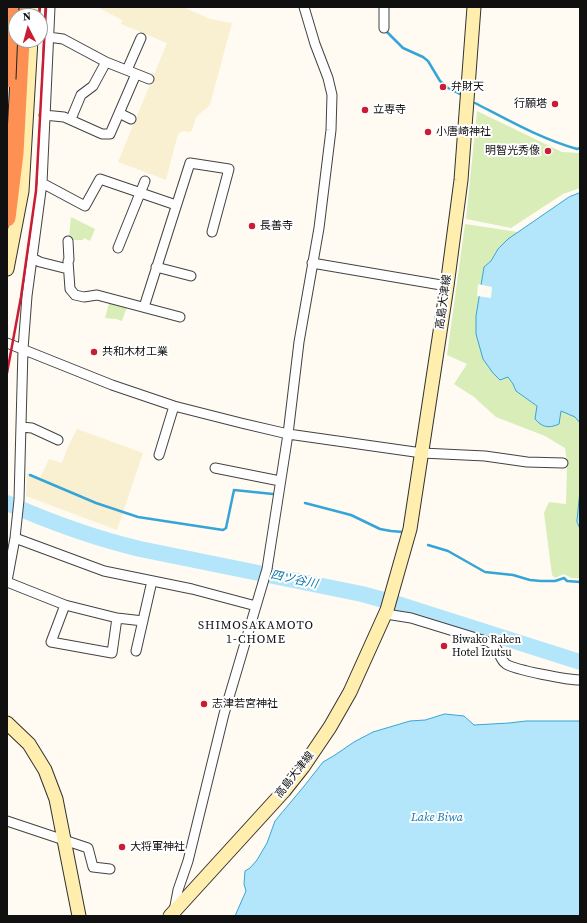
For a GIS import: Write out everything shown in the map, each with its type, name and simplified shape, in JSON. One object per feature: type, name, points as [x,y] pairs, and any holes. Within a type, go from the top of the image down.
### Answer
[{"type":"highway","points":[[7,80],[10,7]]},
{"type":"highway","points":[[7,218],[15,153],[22,48]]},
{"type":"main road","name":"高島大津線","points":[[172,913],[284,791],[303,767],[330,727],[350,692],[386,612],[392,595],[410,530],[447,286],[461,180],[474,7]]},
{"type":"main road","points":[[7,269],[22,191],[31,48]]},
{"type":"main road","points":[[7,723],[29,744],[45,770],[56,799],[79,916]]},
{"type":"street","points":[[172,913],[188,861],[224,714],[267,569],[288,434],[299,342],[319,228],[331,130],[332,96],[328,78],[315,44],[304,7]]},
{"type":"street","points":[[384,7],[384,28]]},
{"type":"street","points":[[48,37],[63,39],[106,62],[149,79]]},
{"type":"street","points":[[127,70],[141,38]]},
{"type":"street","points":[[47,48],[42,183],[27,296],[19,500],[15,538],[7,582],[66,605],[117,618],[143,621]]},
{"type":"street","points":[[70,119],[81,95],[93,86],[106,62]]},
{"type":"street","points":[[44,115],[64,117],[102,134],[110,134],[136,74]]},
{"type":"street","points":[[119,113],[131,119]]},
{"type":"street","points":[[144,307],[190,163],[229,170],[212,232]]},
{"type":"street","points":[[42,183],[85,206],[100,179],[176,205]]},
{"type":"street","points":[[118,248],[145,182]]},
{"type":"street","points":[[68,242],[70,289],[75,295],[84,297],[97,295],[180,317]]},
{"type":"street","points":[[32,258],[40,262],[68,269]]},
{"type":"street","points":[[312,263],[447,286]]},
{"type":"street","points":[[156,267],[191,276]]},
{"type":"street","points":[[7,343],[112,385],[174,406],[288,434],[422,453],[485,456],[527,462],[559,460]]},
{"type":"street","points":[[159,455],[174,406]]},
{"type":"street","points":[[21,427],[32,428],[58,440]]},
{"type":"street","points":[[215,468],[280,481]]},
{"type":"street","points":[[15,538],[104,571],[192,589],[256,606]]},
{"type":"street","points":[[136,651],[152,581]]},
{"type":"street","points":[[66,605],[51,642],[112,653],[117,618]]},
{"type":"street","points":[[386,612],[411,618],[489,642],[496,647],[500,658],[509,665],[551,676],[580,680]]},
{"type":"street","points":[[7,821],[88,848],[93,866],[110,869]]},
{"type":"shaded area","points":[[97,7],[183,7],[210,19],[232,23],[210,105],[196,117],[190,132],[182,131],[178,134],[166,180],[118,162],[167,43],[121,24],[122,20]]},
{"type":"shaded area","points":[[77,429],[143,453],[117,530],[26,496],[27,473],[40,478],[49,459],[62,463]]},
{"type":"green space","points":[[477,111],[562,152],[580,153],[580,188],[563,194],[511,228],[466,219]]},
{"type":"green space","points":[[71,217],[95,229],[90,241],[84,238],[83,240],[71,240],[69,237]]},
{"type":"green space","points":[[465,224],[518,232],[498,249],[491,261],[484,268],[476,316],[476,334],[513,384],[516,391],[537,406],[541,425],[547,427],[553,426],[561,411],[575,417],[580,423],[580,491],[577,522],[580,529],[580,578],[571,578],[564,574],[555,578],[552,575],[544,513],[549,502],[566,504],[567,463],[565,448],[545,436],[496,417],[474,397],[454,384],[467,364],[447,355]]},
{"type":"green space","points":[[109,303],[127,307],[122,321],[105,318]]},
{"type":"water","points":[[580,193],[580,423],[575,417],[561,411],[559,424],[548,427],[540,424],[535,419],[537,406],[516,391],[508,377],[500,380],[483,359],[476,334],[476,316],[484,267],[491,261],[498,249],[508,239],[569,197]]},
{"type":"water","points":[[580,491],[580,529],[577,522]]},
{"type":"water","name":"Lake Biwa","points":[[445,714],[464,716],[474,725],[526,721],[580,721],[580,916],[235,916],[246,891],[244,884],[245,871],[257,860],[267,843],[275,821],[323,762],[354,742],[373,732],[410,721],[425,720]]},
{"type":"pier","points":[[478,284],[492,287],[491,298],[477,296]]},
{"type":"waterway","points":[[385,30],[403,48],[423,57],[428,61],[440,81],[448,88],[460,94]]},
{"type":"waterway","points":[[475,103],[538,135],[564,145],[577,149],[580,148]]},
{"type":"waterway","points":[[30,475],[96,503],[138,517],[223,530],[226,528],[234,490],[273,494]]},
{"type":"waterway","name":"四ツ谷川","points":[[7,503],[72,529],[123,545],[362,594],[580,662]]},
{"type":"waterway","points":[[305,503],[351,515],[380,529],[403,532]]},
{"type":"waterway","points":[[428,545],[448,551],[485,572],[513,575],[530,580],[555,581],[564,578],[567,581],[580,582]]},
{"type":"railway","points":[[7,373],[21,297],[36,191],[46,7]]},
{"type":"place","name":"弁財天","points":[[443,87]]},
{"type":"place","name":"行願塔","points":[[555,104]]},
{"type":"place","name":"立専寺","points":[[365,110]]},
{"type":"place","name":"小唐崎神社","points":[[428,132]]},
{"type":"place","name":"明智光秀像","points":[[548,151]]},
{"type":"place","name":"長善寺","points":[[252,226]]},
{"type":"place","name":"共和木材工業","points":[[94,352]]},
{"type":"place","name":"Biwako Raken Hotel Izutsu","points":[[444,646]]},
{"type":"place","name":"志津若宮神社","points":[[204,704]]},
{"type":"place","name":"大将軍神社","points":[[122,847]]},
{"type":"district","name":"SHIMOSAKAMOTO 1-CHOME","points":[[256,633]]}]
